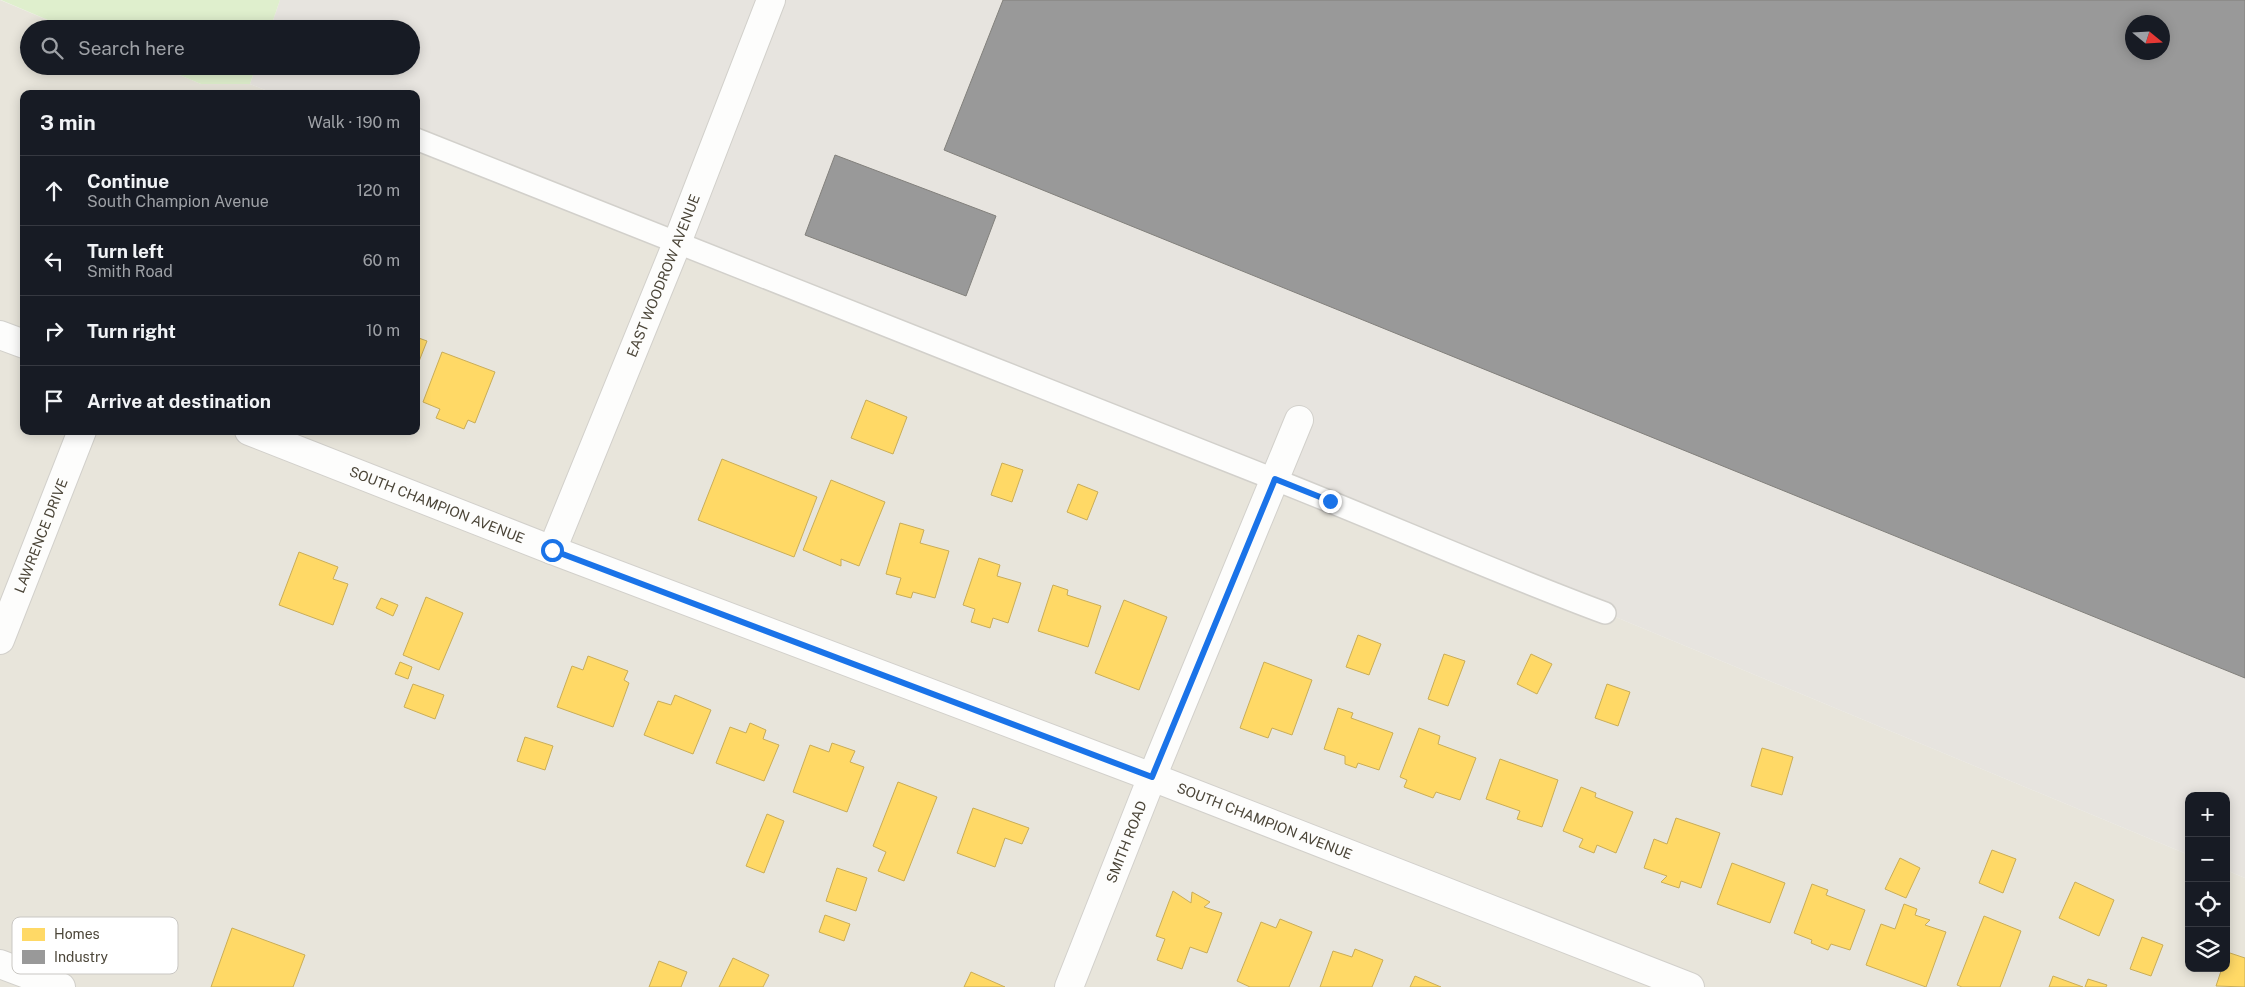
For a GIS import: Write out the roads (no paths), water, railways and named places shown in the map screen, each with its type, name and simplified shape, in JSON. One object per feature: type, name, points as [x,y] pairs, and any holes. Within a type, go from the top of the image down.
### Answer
[{"type":"street","name":"EAST WOODROW AVENUE","points":[[552,550],[676,244],[771,0]]},
{"type":"street","points":[[0,335],[20,342]]},
{"type":"street","name":"SMITH ROAD","points":[[1070,987],[1152,777],[1298,420]]},
{"type":"street","name":"LAWRENCE DRIVE","points":[[0,640],[80,435]]},
{"type":"street","name":"SOUTH CHAMPION AVENUE","points":[[259,435],[552,550],[1152,777],[1690,987]]},
{"type":"street","points":[[0,964],[12,969]]},
{"type":"street","points":[[27,974],[61,987]]},
{"type":"lane","points":[[420,141],[676,244],[1275,479],[1539,589],[1605,613]]}]
